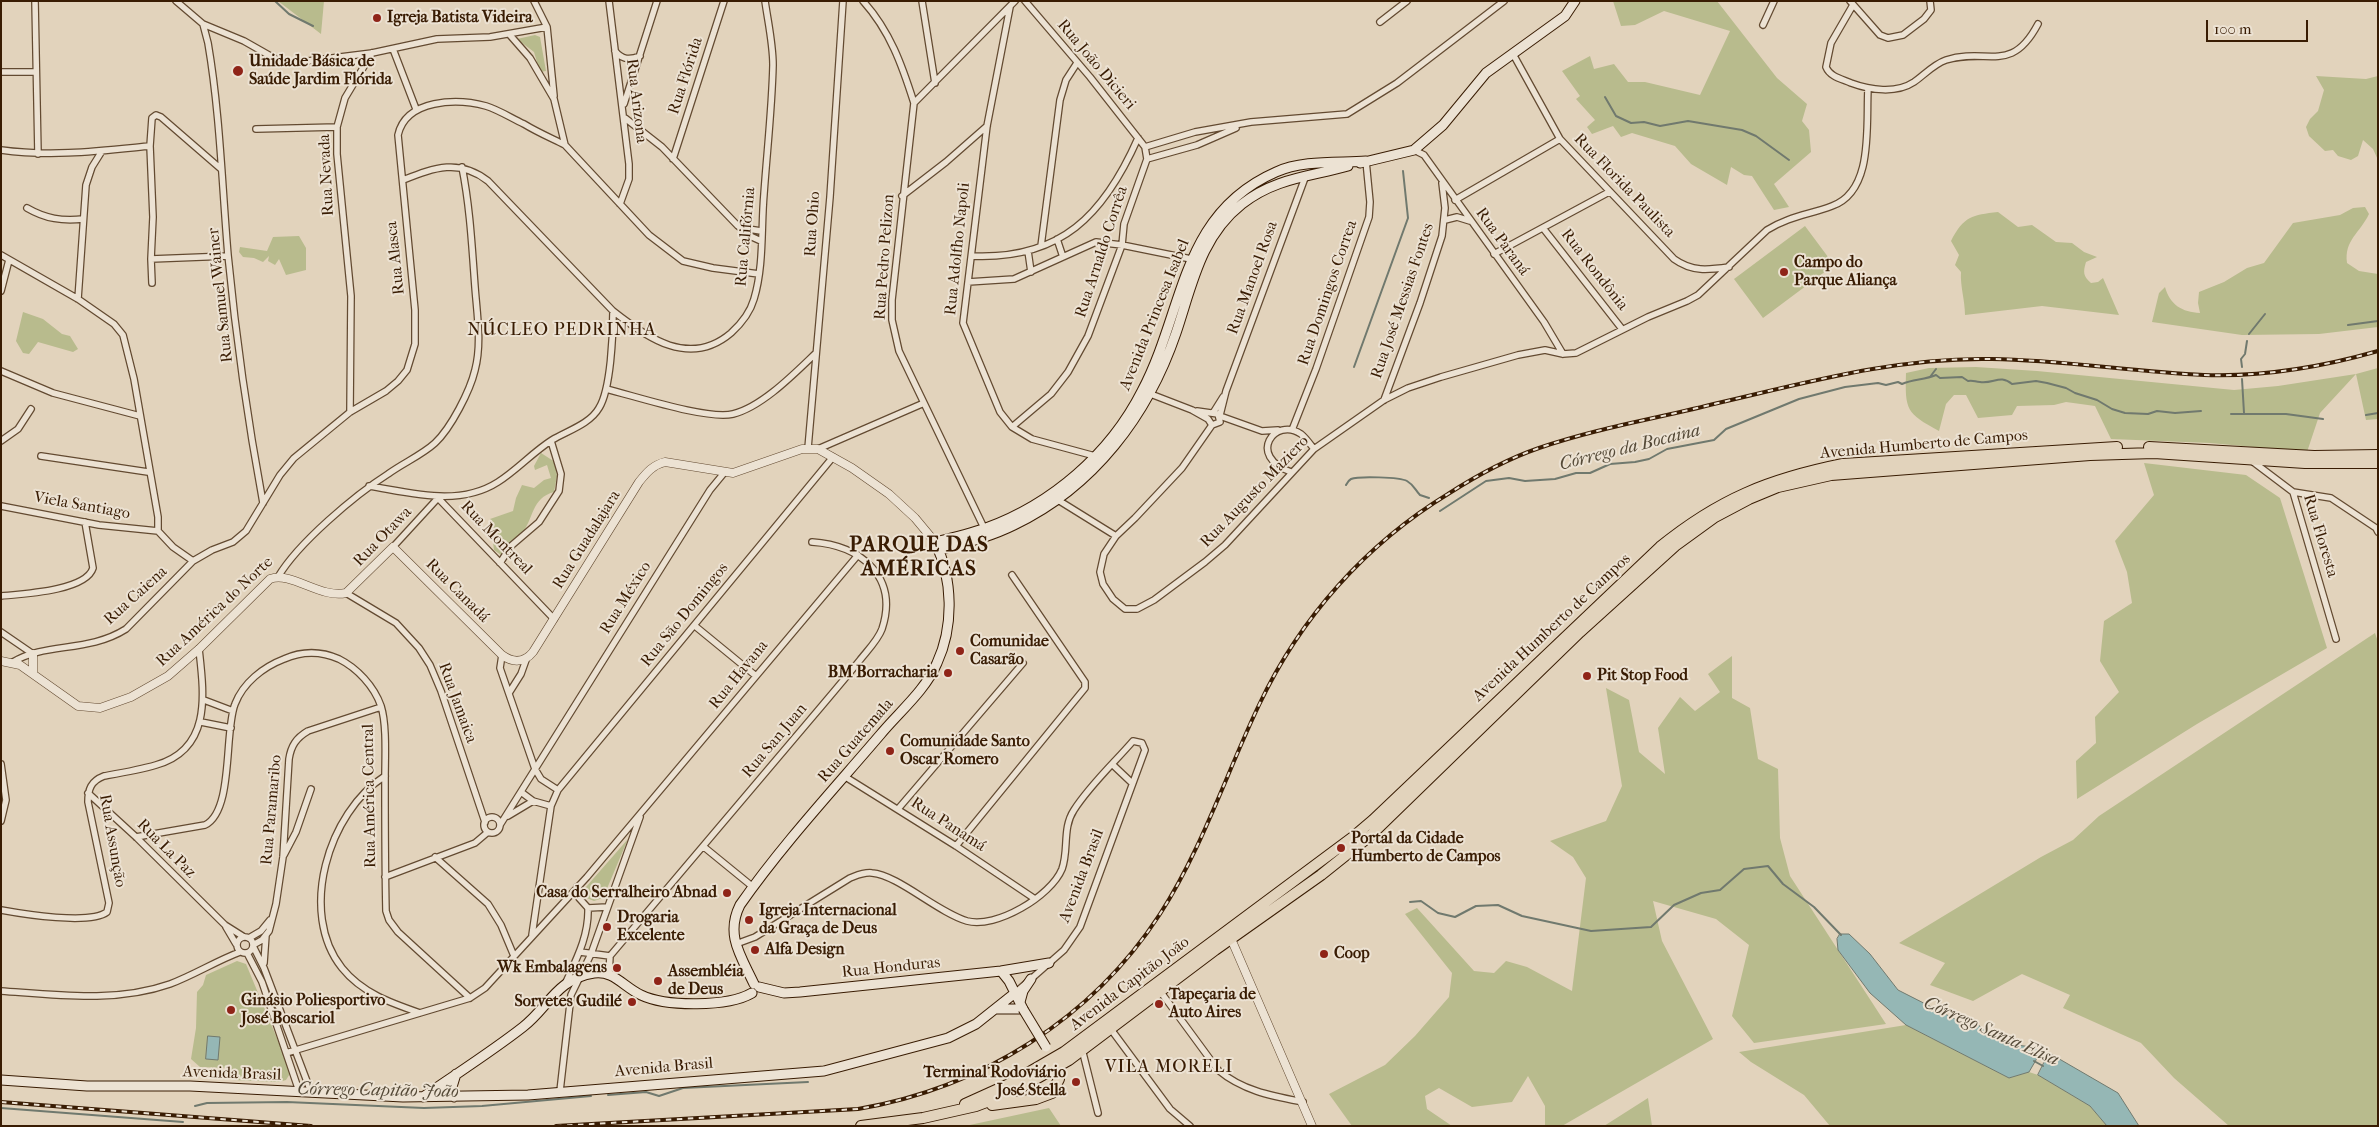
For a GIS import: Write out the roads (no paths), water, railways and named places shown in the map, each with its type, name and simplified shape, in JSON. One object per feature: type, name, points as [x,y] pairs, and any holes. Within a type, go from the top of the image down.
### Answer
[{"type":"highway","name":"Avenida Humberto de Campos","points":[[1317,864],[1373,820],[1516,688],[1675,546],[1715,517],[1749,499],[1778,487],[1858,467],[2164,447],[2314,456],[2378,454]]},
{"type":"highway","name":"Avenida Humberto de Campos","points":[[2090,452],[2154,453],[2305,463],[2378,463]]},
{"type":"highway","name":"Avenida Humberto de Campos","points":[[1321,875],[1371,834],[1516,688]]},
{"type":"highway","name":"Avenida Capitão João","points":[[1049,1056],[1082,1049],[1160,991],[1317,864]]},
{"type":"highway","name":"Avenida Capitão João","points":[[950,1110],[976,1106],[1010,1089],[1049,1056],[1229,934],[1321,875]]},
{"type":"highway","points":[[976,1106],[1047,1096],[1056,1090],[1059,1080],[1049,1056]]},
{"type":"highway","name":"Avenida Capitão João","points":[[861,1126],[923,1118],[1010,1089]]},
{"type":"highway","points":[[1010,1089],[1027,1100]]},
{"type":"main road","name":"Avenida Princesa Isabel","points":[[1195,260],[1215,232],[1241,205],[1270,186],[1306,175],[1332,171],[1414,150],[1443,125],[1486,73],[1565,16],[1575,1]]},
{"type":"main road","name":"Avenida Princesa Isabel","points":[[937,546],[1014,525],[1058,500],[1102,459],[1123,435],[1176,335],[1195,260],[1204,233],[1231,203],[1262,179],[1278,171],[1300,165],[1366,161]]},
{"type":"main road","name":"Avenida Princesa Isabel","points":[[986,532],[1051,495],[1095,456],[1147,392]]},
{"type":"main road","name":"Rua Guatemala","points":[[755,988],[736,944],[733,931],[735,914],[753,887],[844,776],[910,702],[938,662],[946,632],[949,595],[946,572],[937,546]]},
{"type":"main road","name":"Rua Honduras","points":[[755,988],[784,993],[800,992],[1001,971],[1050,963]]},
{"type":"main road","points":[[1001,971],[1009,981],[1020,1008],[1049,1056]]},
{"type":"main road","points":[[423,1097],[526,1025],[566,982],[581,976],[594,973],[609,974],[640,994],[663,1002],[694,1003],[734,1000],[755,988]]},
{"type":"main road","points":[[1020,1008],[1023,991],[1031,979]]},
{"type":"main road","name":"Avenida Brasil","points":[[1,1080],[87,1086],[190,1086],[454,1097],[528,1095],[837,1069],[948,1038],[965,1031],[1013,994]]},
{"type":"main road","points":[[995,1009],[1020,1008]]},
{"type":"main road","points":[[454,1097],[452,1087],[456,1074]]},
{"type":"street","points":[[35,1],[38,154]]},
{"type":"street","points":[[176,1],[203,24],[287,63],[372,53],[437,39],[508,34],[546,27]]},
{"type":"street","points":[[534,1],[546,27],[554,99],[565,145]]},
{"type":"street","name":"Rua Arizona","points":[[609,1],[624,106],[629,179],[620,204]]},
{"type":"street","points":[[624,106],[657,1]]},
{"type":"street","name":"Rua Flórida","points":[[673,159],[724,1]]},
{"type":"street","name":"Rua Califórnia","points":[[462,167],[488,181],[613,311],[646,336],[676,348],[702,348],[726,338],[744,319],[754,298],[759,274],[773,65],[765,1]]},
{"type":"street","name":"Rua Ohio","points":[[805,448],[816,353],[830,197],[843,1]]},
{"type":"street","points":[[863,1],[884,27],[898,55],[914,103],[1015,1]]},
{"type":"street","points":[[922,1],[935,83]]},
{"type":"street","name":"Rua João Dicieri","points":[[1024,1],[1145,147]]},
{"type":"street","points":[[1380,22],[1407,1]]},
{"type":"street","points":[[1145,147],[1195,132],[1242,124],[1274,119],[1347,114],[1397,83],[1504,1]]},
{"type":"street","points":[[1763,25],[1774,1]]},
{"type":"street","points":[[1930,1],[1931,10],[1924,19],[1903,35],[1888,38],[1880,35],[1851,3],[1832,43],[1826,67],[1833,76],[1868,89],[1901,88],[1911,84],[1947,60],[2002,56],[2017,52],[2028,41],[2038,24]]},
{"type":"street","name":"Rua Adolfho Napoli","points":[[1010,7],[987,126],[972,256],[963,314],[966,334],[1000,412],[1012,427],[1032,439],[1095,456]]},
{"type":"street","name":"Rua Samuel Wainer","points":[[203,24],[212,65],[228,256],[250,430],[263,503]]},
{"type":"street","points":[[508,34],[530,58],[554,99]]},
{"type":"street","points":[[393,48],[416,109],[434,104],[453,103],[486,106],[565,145],[649,235],[683,261],[713,268],[759,274]]},
{"type":"street","points":[[615,51],[628,59],[640,56]]},
{"type":"street","name":"Rua Nevada","points":[[350,412],[351,296],[337,154],[337,127],[345,98],[372,53]]},
{"type":"street","name":"Rua Florida Paulista","points":[[1513,54],[1560,139],[1679,263],[1704,271],[1729,267]]},
{"type":"street","points":[[1042,246],[1060,100],[1066,80],[1077,63]]},
{"type":"street","points":[[1,72],[35,72]]},
{"type":"street","name":"Rua Augusto Maziero","points":[[1116,536],[1101,563],[1103,584],[1119,606],[1125,609],[1137,609],[1154,600],[1225,546],[1314,449],[1384,400],[1408,388],[1518,355],[1545,350],[1564,354],[1576,353],[1622,329],[1687,301],[1703,291],[1767,230],[1780,222],[1835,205],[1848,198],[1860,179],[1864,161],[1868,89]]},
{"type":"street","name":"Rua Pedro Pelizon","points":[[914,103],[902,196],[892,320],[898,351],[986,532]]},
{"type":"street","name":"Rua Alasca","points":[[263,503],[280,474],[294,458],[350,412],[398,381],[407,370],[415,344],[415,310],[398,135],[403,123],[416,109]]},
{"type":"street","points":[[152,283],[153,217],[150,146],[151,121],[154,116],[158,116],[222,169]]},
{"type":"street","points":[[625,118],[662,147],[738,226],[760,242]]},
{"type":"street","points":[[1147,159],[1197,145],[1242,124]]},
{"type":"street","points":[[902,196],[946,162],[987,126]]},
{"type":"street","points":[[256,129],[337,127]]},
{"type":"street","points":[[972,256],[998,257],[1028,251],[1057,239],[1084,222],[1105,199],[1124,170],[1138,138]]},
{"type":"street","points":[[1456,200],[1560,139]]},
{"type":"street","points":[[1,150],[38,154],[68,154],[150,146]]},
{"type":"street","name":"Rua Arnaldo Corrêa","points":[[1012,427],[1051,394],[1068,372],[1088,336],[1122,245],[1124,224],[1147,159],[1145,147]]},
{"type":"street","name":"Rua Paraná","points":[[1414,150],[1424,155],[1544,322],[1564,354]]},
{"type":"street","points":[[78,299],[86,185],[92,168],[102,151]]},
{"type":"street","name":"Rua Domingos Correa","points":[[1292,430],[1316,369],[1368,217],[1370,202],[1366,161]]},
{"type":"street","points":[[403,180],[438,169],[462,167]]},
{"type":"street","name":"Rua América do Norte","points":[[1,660],[14,662],[78,706],[100,708],[131,697],[168,676],[266,582],[278,577],[290,560],[320,530],[369,486],[436,443],[460,407],[476,369],[477,307],[470,222],[462,167]]},
{"type":"street","name":"Rua Manoel Rosa","points":[[1219,423],[1226,391],[1306,175]]},
{"type":"street","name":"Rua José Messias Fontes","points":[[1384,400],[1420,303],[1442,236],[1445,220],[1442,180]]},
{"type":"street","points":[[1494,254],[1609,192]]},
{"type":"street","points":[[27,208],[42,216],[59,220],[83,219]]},
{"type":"street","points":[[1445,220],[1457,217],[1471,221]]},
{"type":"street","points":[[738,226],[751,231],[761,231]]},
{"type":"street","name":"Rua Rondônia","points":[[1543,228],[1622,329]]},
{"type":"street","points":[[1057,239],[1062,258]]},
{"type":"street","points":[[968,282],[1001,281],[1031,272],[1096,242],[1122,245],[1195,260]]},
{"type":"street","points":[[1028,251],[1031,272]]},
{"type":"street","points":[[1,255],[78,299],[114,324],[123,334],[134,379],[148,472],[158,517],[158,531],[173,547],[194,561],[240,537],[251,525],[263,503]]},
{"type":"street","points":[[151,259],[228,256]]},
{"type":"street","points":[[1,291],[9,260]]},
{"type":"street","points":[[369,486],[438,498],[470,493],[498,482],[551,441],[592,417],[602,404],[606,389],[613,330],[613,311]]},
{"type":"street","points":[[606,389],[698,412],[727,415],[748,408],[786,380],[816,353]]},
{"type":"street","points":[[1,371],[23,382],[66,398],[140,416]]},
{"type":"street","name":"Rua Manoel Rosa","points":[[1116,536],[1167,485],[1196,448],[1210,418],[1226,391]]},
{"type":"street","points":[[1147,392],[1219,423],[1238,424]]},
{"type":"street","points":[[818,449],[924,403]]},
{"type":"street","points":[[1,441],[18,429],[31,409]]},
{"type":"street","points":[[1210,418],[1220,416],[1262,431],[1292,430],[1302,435],[1314,449]]},
{"type":"street","points":[[1268,445],[1270,438],[1281,430]]},
{"type":"street","points":[[1262,431],[1267,436],[1269,458],[1273,463],[1291,472]]},
{"type":"street","points":[[500,563],[511,546],[539,522],[559,491],[561,474],[551,441]]},
{"type":"street","points":[[724,473],[742,471],[805,448]]},
{"type":"street","name":"Rua Guatemala","points":[[805,448],[818,449],[833,457],[899,502],[915,518],[937,546]]},
{"type":"street","name":"Rua Floresta","points":[[2241,452],[2293,492],[2336,639]]},
{"type":"street","points":[[41,456],[148,472]]},
{"type":"street","name":"Rua São Domingos","points":[[531,936],[551,806],[558,790],[833,457]]},
{"type":"street","name":"Rua Guadalajara","points":[[509,693],[521,674],[526,660],[533,652],[648,470],[657,464],[674,462],[724,473]]},
{"type":"street","name":"Rua México","points":[[500,825],[507,817],[535,769],[710,490],[724,473]]},
{"type":"street","points":[[2293,492],[2331,498],[2377,529]]},
{"type":"street","name":"Rua Otawa","points":[[346,593],[393,547],[438,498]]},
{"type":"street","name":"Rua Montreal","points":[[438,498],[554,619]]},
{"type":"street","points":[[1058,500],[1116,536]]},
{"type":"street","name":"Viela Santiago","points":[[1,506],[85,522],[158,531]]},
{"type":"street","points":[[1,596],[60,588],[85,579],[91,574],[92,568],[85,522]]},
{"type":"street","name":"Rua San Juan","points":[[610,956],[832,694],[881,632],[886,605],[885,591],[881,579],[872,566],[858,556],[832,543],[812,542]]},
{"type":"street","name":"Rua Canadá","points":[[393,547],[502,655]]},
{"type":"street","name":"Rua Havana","points":[[470,998],[493,980],[577,887],[641,814],[858,556]]},
{"type":"street","name":"Rua Caiena","points":[[14,662],[33,654],[96,643],[112,637],[139,617],[194,561]]},
{"type":"street","points":[[956,846],[1067,713],[1084,691],[1086,685],[1012,575]]},
{"type":"street","name":"Rua Jamaica","points":[[278,577],[322,591],[346,593],[396,623],[419,648],[430,665],[441,691],[485,822]]},
{"type":"street","points":[[695,626],[756,676]]},
{"type":"street","points":[[1,632],[33,654]]},
{"type":"street","name":"Rua Assunção","points":[[1,910],[61,918],[92,917],[107,912],[109,903],[88,802],[90,786],[95,780],[104,776],[158,765],[174,758],[190,742],[201,722],[204,700],[199,648]]},
{"type":"street","name":"Rua América Central","points":[[136,837],[205,825],[213,819],[220,802],[233,711],[238,696],[263,669],[294,655],[308,652],[330,655],[352,666],[372,690],[381,706],[385,776],[386,911],[392,925],[470,998]]},
{"type":"street","points":[[25,669],[33,654]]},
{"type":"street","points":[[33,654],[33,674]]},
{"type":"street","points":[[526,660],[515,661],[502,655],[500,668],[535,769],[541,779],[558,790]]},
{"type":"street","points":[[898,809],[1023,663]]},
{"type":"street","points":[[204,700],[233,711]]},
{"type":"street","name":"Rua Paramaribo","points":[[264,968],[263,950],[273,916],[283,857],[289,759],[295,741],[308,731],[381,706]]},
{"type":"street","points":[[201,722],[231,728]]},
{"type":"street","name":"Avenida Brasil","points":[[1013,994],[1050,963],[1072,940],[1080,927],[1145,750],[1144,745],[1136,740],[1133,741],[1112,765]]},
{"type":"street","points":[[1,764],[6,800],[1,821]]},
{"type":"street","points":[[736,944],[755,937],[834,888],[864,873],[883,876],[946,913],[970,922],[1000,917],[1035,899],[1051,887],[1062,869],[1065,858],[1067,826],[1074,809],[1112,765],[1132,783]]},
{"type":"street","points":[[385,776],[364,791],[357,800],[340,826],[329,849],[323,880],[323,917],[326,937],[332,953],[356,983],[368,992],[420,1013]]},
{"type":"street","name":"Rua Panamá","points":[[844,776],[956,846],[1035,899]]},
{"type":"street","points":[[283,857],[296,832],[312,789]]},
{"type":"street","points":[[521,792],[533,801],[551,806]]},
{"type":"street","name":"Rua La Paz","points":[[88,793],[136,837],[224,925],[238,947]]},
{"type":"street","points":[[507,817],[533,801]]},
{"type":"street","name":"Rua México","points":[[494,818],[511,808]]},
{"type":"street","points":[[385,877],[475,843],[488,832],[496,832],[500,825],[494,818],[480,809]]},
{"type":"street","name":"Rua Havana","points":[[560,1091],[571,995],[591,954],[641,814]]},
{"type":"street","points":[[488,832],[484,827],[485,822],[494,818]]},
{"type":"street","points":[[704,847],[753,887]]},
{"type":"street","points":[[436,857],[488,904],[501,925],[514,956]]},
{"type":"street","points":[[577,887],[578,898]]},
{"type":"street","points":[[566,982],[580,952],[588,924],[588,908],[578,898],[568,897]]},
{"type":"street","points":[[588,908],[607,907]]},
{"type":"street","points":[[1,991],[90,996],[146,991],[170,984],[218,960],[238,947],[239,939],[261,931],[273,916]]},
{"type":"street","name":"Rua La Paz","points":[[224,925],[246,937]]},
{"type":"street","points":[[1229,934],[1312,1126]]},
{"type":"street","points":[[247,953],[253,945],[266,935]]},
{"type":"street","points":[[246,937],[253,945],[264,968],[311,1092]]},
{"type":"street","points":[[238,947],[247,953],[262,982],[299,1091]]},
{"type":"street","points":[[580,952],[610,956],[609,974]]},
{"type":"street","points":[[1160,991],[1218,1070],[1248,1089],[1303,1102]]},
{"type":"street","points":[[286,1053],[470,998]]},
{"type":"street","points":[[1110,1028],[1170,1109],[1190,1126]]},
{"type":"street","points":[[1082,1049],[1098,1113]]},
{"type":"water","points":[[1840,934],[1849,934],[1870,954],[1898,990],[1955,1019],[1978,1025],[1996,1037],[2015,1045],[2043,1048],[2029,1072],[2009,1078],[1906,1025],[1870,993],[1838,950],[1837,939]]},
{"type":"water","points":[[208,1036],[220,1037],[218,1060],[206,1059]]},
{"type":"water","points":[[2049,1053],[2118,1093],[2139,1126],[2107,1126],[2090,1106],[2038,1075]]},
{"type":"waterway","name":"Córrego da Bocaina","points":[[275,1],[289,14],[313,26]]},
{"type":"waterway","points":[[1605,97],[1616,116],[1631,123],[1644,122],[1660,126],[1688,121],[1742,130],[1756,136],[1789,160]]},
{"type":"waterway","points":[[1354,367],[1408,218],[1403,171]]},
{"type":"waterway","points":[[2249,334],[2265,314]]},
{"type":"waterway","points":[[2348,325],[2378,321]]},
{"type":"waterway","points":[[2242,367],[2241,359],[2245,354],[2247,341]]},
{"type":"waterway","name":"Córrego da Bocaina","points":[[1930,377],[1936,369]]},
{"type":"waterway","name":"Córrego da Bocaina","points":[[1440,511],[1486,481],[1509,478],[1525,481],[1555,479],[1576,473],[1590,473],[1610,464],[1649,459],[1667,449],[1714,440],[1726,429],[1799,399],[1845,387],[1878,383],[1886,385],[1898,382],[1902,384],[1936,375],[1940,378],[1962,377],[1968,381],[1978,382],[2004,380],[2012,384],[2036,381],[2047,383],[2066,388],[2125,413],[2148,414],[2157,411],[2175,413],[2201,411]]},
{"type":"waterway","points":[[2242,379],[2244,413]]},
{"type":"waterway","name":"Córrego da Bocaina","points":[[2366,415],[2378,413]]},
{"type":"waterway","name":"Córrego da Bocaina","points":[[2231,414],[2286,414],[2323,419]]},
{"type":"waterway","name":"Córrego da Bocaina","points":[[1346,485],[1350,479],[1355,478],[1370,477],[1403,480],[1413,486],[1420,495],[1429,498]]},
{"type":"waterway","name":"Córrego Santa Elisa","points":[[1410,902],[1421,901],[1438,913],[1455,917],[1476,906],[1498,905],[1522,916],[1591,931],[1651,927],[1674,905],[1701,893],[1720,890],[1744,869],[1768,866],[1783,884],[1814,907],[1841,935]]},
{"type":"waterway","name":"Córrego Santa Elisa","points":[[2034,1061],[2043,1066]]},
{"type":"waterway","name":"Córrego Capitão João","points":[[608,1095],[646,1092],[659,1096],[683,1088],[808,1082]]},
{"type":"waterway","name":"Córrego Capitão João","points":[[195,1106],[207,1103],[287,1102],[424,1108],[482,1106],[591,1096]]},
{"type":"waterway","name":"Córrego Capitão João","points":[[1,1108],[183,1122]]},
{"type":"railway","points":[[556,1126],[858,1109],[904,1099],[948,1084],[990,1066],[1030,1043],[1067,1016],[1101,986],[1133,952],[1160,914],[1189,864],[1259,705],[1294,642],[1315,613],[1363,560],[1418,514],[1459,487],[1515,457],[1583,435],[1820,379],[1922,362],[1957,359],[2019,360],[2204,375],[2226,375],[2292,370],[2378,351]]},
{"type":"railway","points":[[1,1102],[311,1126]]},
{"type":"place","name":"Igreja Batista Videira","points":[[377,18]]},
{"type":"place","name":"Unidade Básica de Saúde Jardim Flórida","points":[[238,71]]},
{"type":"place","name":"Campo do Parque Aliança","points":[[1784,272]]},
{"type":"place","name":"Comunidae Casarão","points":[[960,651]]},
{"type":"place","name":"BM Borracharia","points":[[948,673]]},
{"type":"place","name":"Pit Stop Food","points":[[1587,676]]},
{"type":"place","name":"Comunidade Santo Oscar Romero","points":[[890,751]]},
{"type":"place","name":"Portal da Cidade Humberto de Campos","points":[[1341,848]]},
{"type":"place","name":"Casa do Serralheiro Abnad","points":[[727,893]]},
{"type":"place","name":"Igreja Internacional da Graça de Deus","points":[[749,920]]},
{"type":"place","name":"Drogaria Excelente","points":[[607,927]]},
{"type":"place","name":"Alfa Design","points":[[755,950]]},
{"type":"place","name":"Coop","points":[[1324,954]]},
{"type":"place","name":"Wk Embalagens","points":[[617,968]]},
{"type":"place","name":"Assembléia de Deus","points":[[658,981]]},
{"type":"place","name":"Sorvetes Gudilé","points":[[632,1002]]},
{"type":"place","name":"Tapeçaria de Auto Aires","points":[[1159,1004]]},
{"type":"place","name":"Ginásio Poliesportivo José Boscariol","points":[[231,1010]]},
{"type":"place","name":"Terminal Rodoviário José Stella","points":[[1076,1082]]},
{"type":"district","name":"NÚCLEO PEDRINHA","points":[[562,331]]},
{"type":"district","name":"PARQUE DAS AMÉRICAS","points":[[919,558]]},
{"type":"district","name":"VILA MORELI","points":[[1169,1068]]}]
